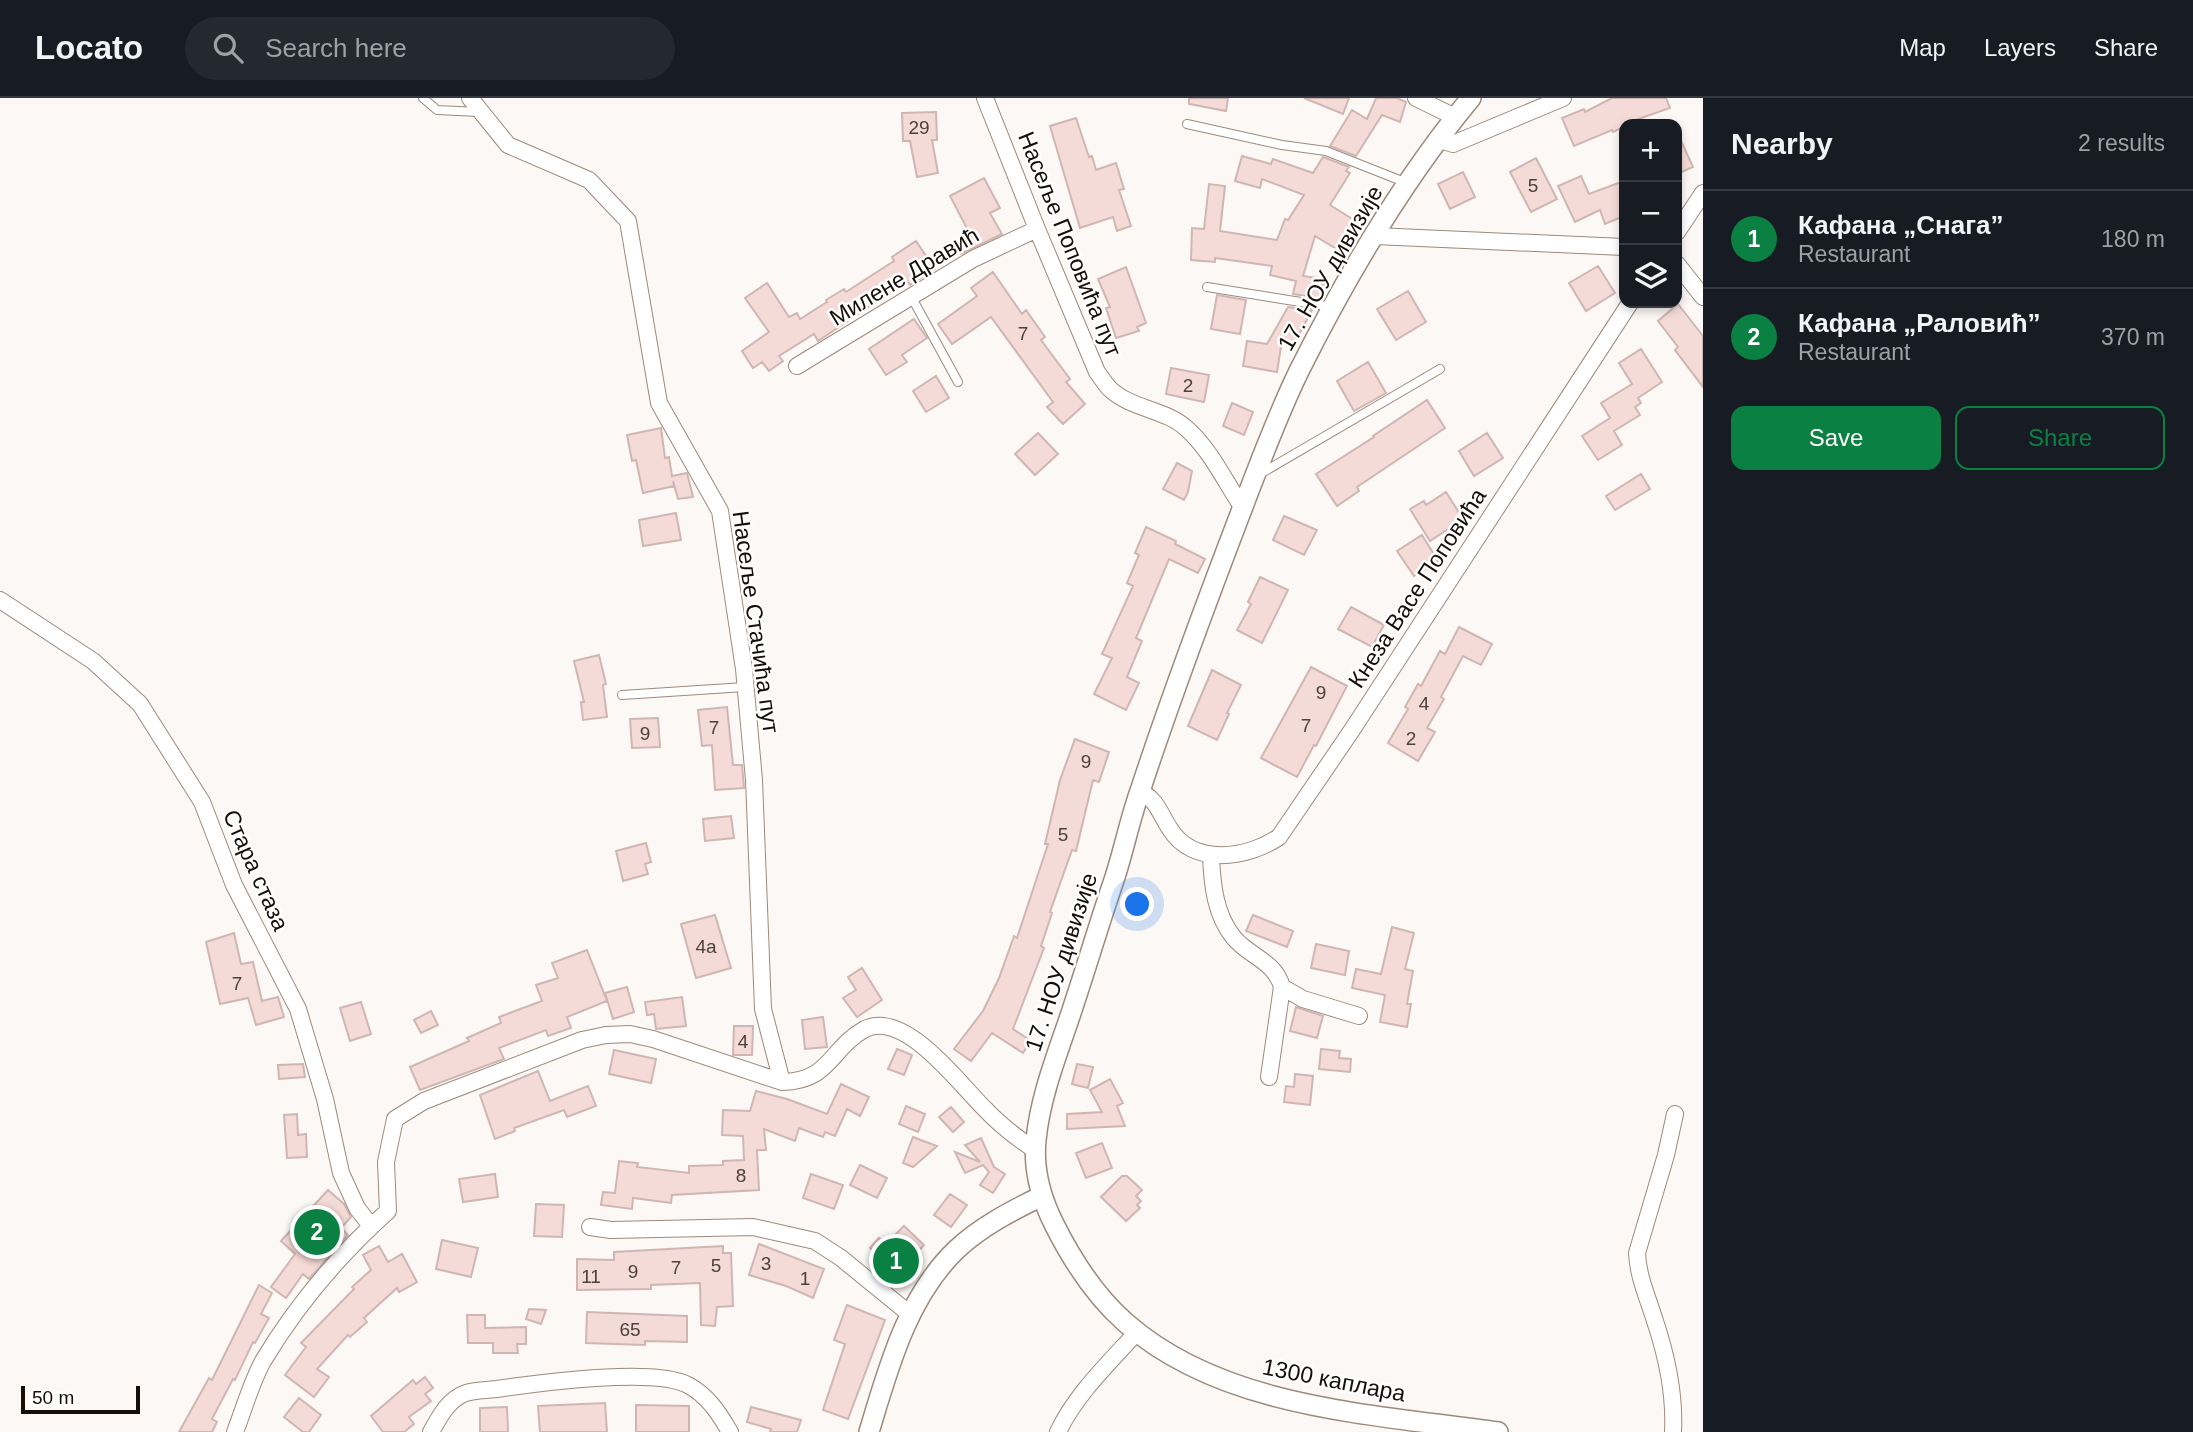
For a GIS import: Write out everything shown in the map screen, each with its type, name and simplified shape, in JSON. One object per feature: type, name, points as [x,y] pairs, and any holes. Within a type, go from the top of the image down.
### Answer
[{"type":"street","name":"Насеље Стачића пут","points":[[470,98],[508,145],[589,180],[628,220],[659,402],[720,512],[745,687],[754,780],[763,1009],[782,1083]]},
{"type":"street","name":"Насеље Поповића пут","points":[[985,98],[1097,372],[1109,388],[1129,402],[1167,417],[1187,429],[1203,447],[1243,508]]},
{"type":"street","points":[[1416,98],[1455,117]]},
{"type":"street","name":"17. НОУ дивизије","points":[[1035,1150],[1046,1090],[1121,857],[1139,791],[1283,405],[1333,307],[1406,183],[1437,139],[1471,98]]},
{"type":"street","points":[[1437,139],[1454,144],[1563,98]]},
{"type":"street","points":[[1682,225],[1703,194]]},
{"type":"street","name":"Милене Дравић","points":[[797,366],[973,259],[1037,229]]},
{"type":"street","points":[[1375,236],[1619,247]]},
{"type":"street","points":[[1682,270],[1703,297]]},
{"type":"street","name":"Кнеза Васе Поповића","points":[[1212,855],[1224,856],[1251,850],[1282,834],[1627,308]]},
{"type":"street","name":"Стара стаза","points":[[0,600],[93,662],[140,704],[202,802],[234,885],[298,1009],[325,1099],[341,1173],[357,1208],[371,1226]]},
{"type":"street","points":[[1139,791],[1154,801],[1170,830],[1182,843],[1212,855],[1215,895],[1226,924],[1235,938],[1278,973],[1282,987],[1269,1077]]},
{"type":"street","points":[[1282,987],[1303,999],[1359,1016]]},
{"type":"street","points":[[234,1432],[262,1363],[313,1289],[388,1211],[386,1162],[395,1119],[424,1101],[582,1040],[630,1034],[653,1039],[782,1083],[806,1080],[855,1036],[868,1028],[883,1026],[897,1029],[916,1040],[998,1123],[1035,1150]]},
{"type":"street","points":[[1673,1432],[1674,1403],[1665,1353],[1638,1269],[1637,1253],[1675,1114]]},
{"type":"street","name":"1300 каплара","points":[[1035,1150],[1037,1178],[1042,1196],[1062,1238],[1089,1281],[1111,1308],[1137,1332],[1203,1370],[1266,1395],[1332,1409],[1498,1432]]},
{"type":"street","points":[[869,1432],[891,1357],[911,1315],[945,1263],[957,1249],[1010,1212],[1042,1196]]},
{"type":"street","points":[[590,1227],[611,1230],[753,1227],[814,1241],[841,1258],[911,1315]]},
{"type":"street","points":[[1058,1432],[1087,1389],[1137,1332]]},
{"type":"street","points":[[430,1432],[444,1409],[464,1394],[552,1381],[653,1377],[674,1380],[701,1394],[716,1408],[730,1432]]},
{"type":"lane","points":[[423,98],[438,110],[481,112]]},
{"type":"lane","points":[[1187,124],[1282,145],[1326,151],[1406,183]]},
{"type":"lane","points":[[1207,286],[1333,307]]},
{"type":"lane","points":[[912,298],[958,382]]},
{"type":"lane","points":[[1254,477],[1440,369]]},
{"type":"lane","points":[[622,695],[745,687]]},
{"type":"building","points":[[1189,98],[1228,98],[1226,111],[1189,104]]},
{"type":"building","points":[[1304,98],[1349,98],[1343,114]]},
{"type":"building","points":[[1376,98],[1397,98],[1406,102],[1400,122],[1382,115],[1356,156],[1330,146],[1352,110],[1367,119]]},
{"type":"building","points":[[1612,98],[1666,98],[1670,108],[1638,119],[1619,119],[1619,129],[1574,146],[1562,118],[1584,109],[1585,112]]},
{"type":"building","points":[[936,112],[937,140],[932,140],[938,173],[917,177],[910,141],[903,141],[902,113]]},
{"type":"building","points":[[1076,118],[1096,170],[1116,163],[1124,189],[1119,190],[1131,226],[1117,231],[1113,217],[1080,228],[1050,126]]},
{"type":"building","points":[[1682,143],[1693,167],[1682,172]]},
{"type":"building","points":[[1242,156],[1271,164],[1273,159],[1313,173],[1323,157],[1349,167],[1346,171],[1350,173],[1330,205],[1362,225],[1345,254],[1315,236],[1303,276],[1317,278],[1316,283],[1326,286],[1323,299],[1293,294],[1296,281],[1270,275],[1272,266],[1215,258],[1215,262],[1191,260],[1192,228],[1204,229],[1209,184],[1225,186],[1220,231],[1277,240],[1285,219],[1288,220],[1304,195],[1262,179],[1260,188],[1235,181]]},
{"type":"building","points":[[1536,158],[1557,199],[1531,212],[1510,172]]},
{"type":"building","points":[[1463,172],[1475,197],[1450,209],[1438,184]]},
{"type":"building","points":[[1581,176],[1589,194],[1619,183],[1619,218],[1605,224],[1600,210],[1575,222],[1558,186]]},
{"type":"building","points":[[984,178],[1000,208],[990,213],[1002,234],[961,254],[956,247],[972,238],[950,196]]},
{"type":"building","points":[[916,241],[935,269],[910,285],[907,281],[818,341],[814,334],[779,356],[783,361],[769,371],[762,362],[753,368],[742,351],[769,332],[745,298],[767,283],[789,317],[797,313],[800,319],[827,302],[826,300],[844,289],[846,292],[894,261],[892,257]]},
{"type":"building","points":[[1598,266],[1615,293],[1586,311],[1569,283]]},
{"type":"building","points":[[1126,267],[1146,323],[1137,327],[1139,331],[1116,338],[1106,308],[1110,307],[1098,279]]},
{"type":"building","points":[[993,272],[1022,314],[1026,310],[1045,337],[1041,340],[1070,379],[1066,382],[1085,404],[1063,424],[1047,407],[1053,402],[991,317],[952,344],[938,324],[977,296],[971,288]]},
{"type":"building","points":[[1408,291],[1426,322],[1396,340],[1377,309]]},
{"type":"building","points":[[1217,295],[1246,300],[1240,334],[1211,329]]},
{"type":"building","points":[[1288,307],[1312,310],[1293,346],[1282,340],[1277,372],[1243,366],[1247,341],[1267,344]]},
{"type":"building","points":[[1673,308],[1681,308],[1703,336],[1703,387],[1675,350],[1678,347],[1658,321]]},
{"type":"building","points":[[914,319],[927,338],[902,355],[907,362],[886,375],[869,349]]},
{"type":"building","points":[[1641,349],[1662,382],[1638,398],[1641,403],[1635,407],[1640,415],[1614,431],[1622,445],[1598,460],[1582,436],[1610,418],[1601,403],[1632,384],[1619,363]]},
{"type":"building","points":[[1368,362],[1386,393],[1354,411],[1337,381]]},
{"type":"building","points":[[1171,368],[1209,375],[1204,402],[1166,394]]},
{"type":"building","points":[[936,376],[949,398],[926,412],[913,391]]},
{"type":"building","points":[[1427,400],[1445,428],[1357,487],[1359,491],[1337,506],[1316,474]]},
{"type":"building","points":[[1232,403],[1253,412],[1244,435],[1223,426]]},
{"type":"building","points":[[661,428],[665,458],[669,457],[672,476],[687,473],[693,497],[678,499],[673,481],[674,486],[643,493],[627,435]]},
{"type":"building","points":[[1038,433],[1058,454],[1035,475],[1015,454]]},
{"type":"building","points":[[1487,433],[1503,458],[1474,476],[1459,451]]},
{"type":"building","points":[[1177,463],[1192,471],[1184,500],[1163,489]]},
{"type":"building","points":[[1641,474],[1650,489],[1615,510],[1606,496]]},
{"type":"building","points":[[1446,492],[1463,519],[1430,541],[1410,509],[1424,501],[1426,505]]},
{"type":"building","points":[[676,513],[681,540],[643,546],[639,520]]},
{"type":"building","points":[[1284,516],[1317,530],[1304,555],[1273,540]]},
{"type":"building","points":[[1146,527],[1205,559],[1198,573],[1169,559],[1136,638],[1142,641],[1127,677],[1139,683],[1126,710],[1094,694],[1112,658],[1102,654],[1133,586],[1127,583],[1139,555],[1135,553]]},
{"type":"building","points":[[1422,535],[1438,561],[1414,576],[1397,551]]},
{"type":"building","points":[[1260,577],[1288,590],[1262,643],[1237,630],[1251,604],[1248,602]]},
{"type":"building","points":[[1351,607],[1384,625],[1372,647],[1338,629]]},
{"type":"building","points":[[1459,627],[1492,644],[1481,665],[1463,656],[1441,697],[1444,699],[1427,728],[1435,732],[1418,761],[1388,743],[1408,709],[1405,707],[1418,684],[1421,686],[1440,651],[1445,654]]},
{"type":"building","points":[[599,655],[606,684],[603,685],[607,717],[583,720],[581,702],[584,702],[574,661]]},
{"type":"building","points":[[1311,667],[1347,686],[1297,777],[1261,758]]},
{"type":"building","points":[[1212,670],[1241,685],[1217,740],[1188,726]]},
{"type":"building","points":[[727,707],[733,765],[742,765],[744,788],[715,790],[712,745],[702,746],[698,710]]},
{"type":"building","points":[[658,718],[660,747],[632,748],[630,719]]},
{"type":"building","points":[[1075,739],[1109,752],[1099,782],[1093,780],[1076,851],[1072,850],[1050,912],[1052,913],[1041,946],[1044,948],[1013,1029],[1031,1041],[1023,1053],[992,1033],[971,1061],[954,1049],[983,1011],[999,978],[1014,936],[1017,938],[1048,844],[1045,844],[1060,780]]},
{"type":"building","points":[[731,816],[734,838],[705,841],[703,819]]},
{"type":"building","points":[[646,843],[651,862],[645,864],[648,874],[623,881],[616,851]]},
{"type":"building","points":[[715,915],[731,968],[696,978],[681,924]]},
{"type":"building","points":[[1253,915],[1293,931],[1287,947],[1246,931]]},
{"type":"building","points":[[1392,927],[1414,933],[1405,969],[1413,971],[1407,1004],[1411,1004],[1407,1027],[1380,1022],[1385,995],[1352,988],[1356,969],[1381,974]]},
{"type":"building","points":[[234,933],[241,964],[253,962],[262,1001],[278,997],[284,1017],[256,1025],[248,998],[220,1004],[206,942]]},
{"type":"building","points":[[1316,944],[1349,951],[1345,975],[1311,968]]},
{"type":"building","points":[[587,950],[607,1001],[567,1017],[571,1028],[548,1036],[546,1030],[499,1048],[504,1059],[420,1090],[410,1067],[469,1041],[467,1038],[501,1023],[499,1017],[542,1001],[536,985],[558,978],[552,963]]},
{"type":"building","points":[[862,968],[882,1000],[857,1017],[843,998],[856,990],[848,977]]},
{"type":"building","points":[[627,987],[634,1012],[613,1019],[605,993]]},
{"type":"building","points":[[682,997],[686,1026],[656,1029],[654,1014],[647,1015],[645,1002]]},
{"type":"building","points":[[361,1002],[371,1034],[350,1041],[340,1008]]},
{"type":"building","points":[[1296,1007],[1323,1016],[1317,1038],[1290,1031]]},
{"type":"building","points":[[431,1011],[438,1025],[421,1033],[414,1020]]},
{"type":"building","points":[[823,1017],[827,1047],[805,1049],[802,1020]]},
{"type":"building","points":[[734,1026],[753,1026],[752,1055],[733,1055]]},
{"type":"building","points":[[897,1049],[912,1055],[904,1075],[888,1069]]},
{"type":"building","points":[[1321,1049],[1340,1051],[1339,1058],[1351,1059],[1350,1072],[1319,1069]]},
{"type":"building","points":[[614,1050],[656,1059],[651,1083],[609,1074]]},
{"type":"building","points":[[303,1064],[305,1077],[279,1079],[278,1065]]},
{"type":"building","points":[[1077,1064],[1093,1067],[1088,1088],[1072,1084]]},
{"type":"building","points":[[538,1071],[550,1101],[588,1086],[596,1106],[567,1117],[564,1110],[514,1128],[515,1131],[495,1139],[480,1095]]},
{"type":"building","points":[[1295,1074],[1313,1076],[1310,1105],[1284,1102],[1286,1086],[1294,1087]]},
{"type":"building","points":[[1110,1079],[1123,1103],[1117,1106],[1125,1126],[1067,1129],[1067,1114],[1102,1112],[1090,1090]]},
{"type":"building","points":[[841,1084],[869,1097],[860,1116],[847,1109],[835,1136],[825,1132],[823,1137],[799,1128],[795,1141],[764,1129],[766,1150],[757,1150],[759,1190],[672,1195],[671,1203],[633,1198],[632,1209],[601,1205],[603,1192],[615,1193],[619,1161],[638,1163],[637,1167],[689,1173],[689,1166],[723,1165],[723,1161],[744,1160],[743,1136],[722,1135],[723,1110],[750,1111],[756,1091],[827,1114]]},
{"type":"building","points":[[906,1106],[925,1114],[918,1132],[899,1124]]},
{"type":"building","points":[[951,1107],[964,1122],[953,1132],[939,1117]]},
{"type":"building","points":[[297,1114],[298,1135],[306,1134],[307,1157],[287,1158],[284,1115]]},
{"type":"building","points":[[913,1137],[937,1146],[913,1167],[903,1163]]},
{"type":"building","points":[[981,1138],[994,1167],[1005,1174],[993,1193],[980,1185],[989,1172],[983,1165],[965,1173],[955,1152],[980,1162],[965,1145]]},
{"type":"building","points":[[1102,1143],[1112,1168],[1086,1178],[1076,1153]]},
{"type":"building","points":[[860,1165],[887,1178],[877,1198],[850,1185]]},
{"type":"building","points":[[495,1174],[498,1197],[463,1202],[459,1179]]},
{"type":"building","points":[[811,1174],[843,1185],[834,1209],[803,1198]]},
{"type":"building","points":[[1122,1176],[1127,1176],[1142,1190],[1136,1196],[1141,1201],[1137,1205],[1140,1208],[1126,1221],[1101,1197]]},
{"type":"building","points":[[328,1190],[344,1204],[351,1217],[341,1228],[348,1235],[309,1279],[303,1274],[286,1298],[271,1287],[295,1254],[281,1241]]},
{"type":"building","points":[[950,1194],[967,1205],[951,1227],[934,1215]]},
{"type":"building","points":[[536,1204],[564,1205],[562,1237],[534,1236]]},
{"type":"building","points":[[904,1226],[924,1245],[897,1274],[870,1248],[879,1238],[886,1244]]},
{"type":"building","points":[[442,1240],[478,1248],[471,1277],[436,1269]]},
{"type":"building","points":[[759,1244],[824,1269],[813,1298],[786,1286],[749,1275]]},
{"type":"building","points":[[379,1246],[388,1262],[402,1254],[417,1282],[399,1292],[397,1288],[364,1318],[367,1322],[350,1337],[348,1335],[317,1369],[329,1377],[314,1397],[285,1375],[306,1347],[301,1343],[371,1270],[363,1255]]},
{"type":"building","points":[[723,1246],[723,1253],[731,1253],[733,1306],[717,1307],[715,1326],[701,1325],[700,1283],[651,1285],[651,1289],[577,1290],[577,1259],[614,1260],[614,1252]]},
{"type":"building","points":[[259,1285],[272,1293],[261,1314],[269,1318],[255,1343],[253,1342],[212,1419],[217,1422],[212,1432],[179,1432],[209,1378],[212,1380]]},
{"type":"building","points":[[847,1305],[885,1320],[848,1419],[823,1410],[845,1344],[834,1340]]},
{"type":"building","points":[[529,1309],[546,1310],[541,1324],[526,1319]]},
{"type":"building","points":[[587,1312],[687,1316],[687,1342],[645,1341],[645,1345],[586,1343]]},
{"type":"building","points":[[467,1315],[485,1315],[485,1328],[526,1327],[526,1344],[517,1344],[518,1353],[493,1353],[493,1343],[468,1343]]},
{"type":"building","points":[[425,1377],[433,1388],[425,1394],[431,1401],[409,1417],[414,1424],[404,1432],[383,1432],[371,1416],[413,1380],[416,1384]]},
{"type":"building","points":[[299,1398],[321,1415],[309,1432],[303,1432],[284,1417]]},
{"type":"building","points":[[605,1403],[607,1432],[540,1432],[538,1406]]},
{"type":"building","points":[[636,1405],[689,1406],[689,1432],[636,1432]]},
{"type":"building","points":[[507,1407],[508,1432],[480,1432],[480,1408]]},
{"type":"building","points":[[751,1407],[801,1420],[797,1432],[770,1432],[771,1429],[747,1422]]},
{"type":"place","name":"Кафана „Раловић”","points":[[317,1232]]},
{"type":"place","name":"Кафана „Снага”","points":[[896,1261]]}]
